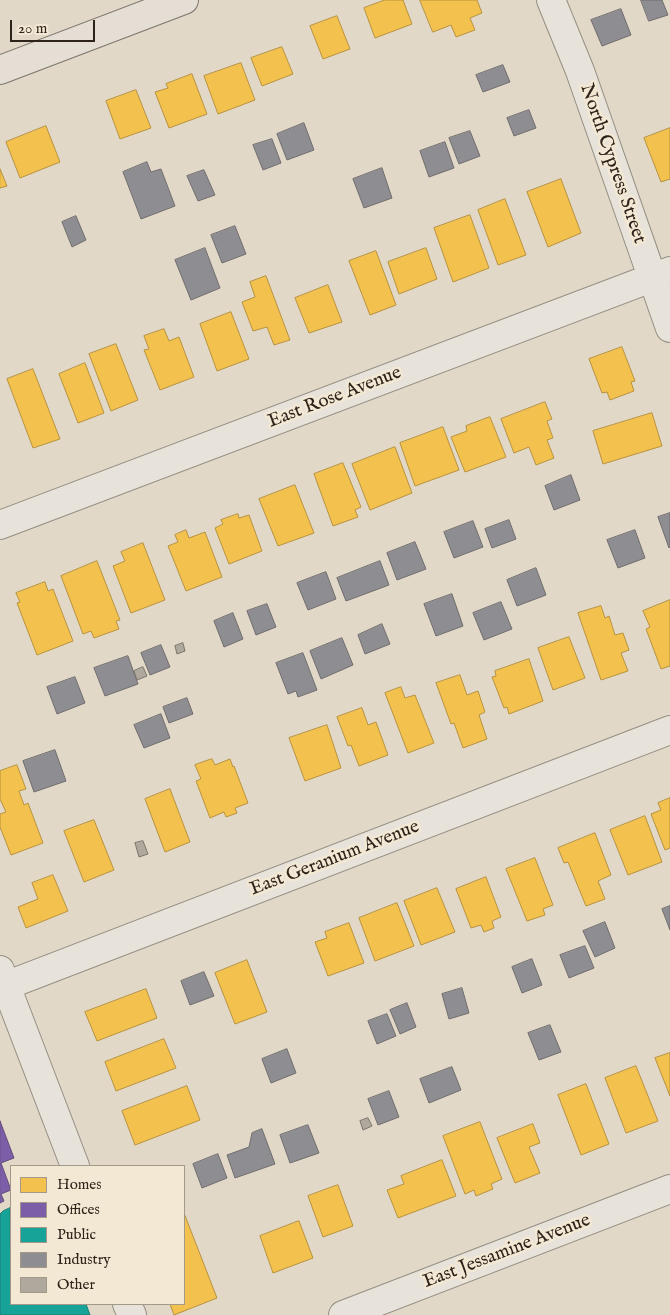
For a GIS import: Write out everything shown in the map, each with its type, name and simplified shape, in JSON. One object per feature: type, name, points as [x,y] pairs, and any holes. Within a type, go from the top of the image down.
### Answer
[{"type":"main road","points":[[0,70],[184,0]]},
{"type":"street","name":"North Cypress Street","points":[[551,0],[661,274],[670,328]]},
{"type":"street","name":"East Rose Avenue","points":[[0,525],[661,274]]},
{"type":"street","name":"East Geranium Avenue","points":[[2,981],[670,730]]},
{"type":"street","points":[[2,981],[75,1165]]},
{"type":"street","name":"East Jessamine Avenue","points":[[343,1315],[670,1189]]},
{"type":"building: Homes","points":[[385,0],[403,0],[412,24],[375,38],[364,8]]},
{"type":"building: Homes","points":[[420,0],[477,0],[482,13],[470,18],[475,30],[456,37],[451,25],[433,32]]},
{"type":"building: Homes","points":[[337,16],[350,49],[323,59],[310,26]]},
{"type":"building: Homes","points":[[282,47],[293,74],[262,86],[251,58]]},
{"type":"building: Homes","points":[[241,63],[255,100],[218,114],[204,76]]},
{"type":"building: Homes","points":[[192,74],[207,114],[169,128],[155,92],[168,88],[166,84]]},
{"type":"building: Homes","points":[[136,90],[151,128],[120,139],[106,101]]},
{"type":"building: Homes","points":[[46,126],[60,162],[20,178],[6,142]]},
{"type":"building: Homes","points":[[670,128],[670,179],[661,182],[644,138]]},
{"type":"building: Homes","points":[[0,169],[7,186],[0,188]]},
{"type":"building: Homes","points":[[561,179],[581,233],[548,247],[527,192]]},
{"type":"building: Homes","points":[[505,199],[526,255],[498,265],[478,210]]},
{"type":"building: Homes","points":[[470,215],[489,268],[453,282],[434,228]]},
{"type":"building: Homes","points":[[426,248],[437,279],[399,294],[388,262]]},
{"type":"building: Homes","points":[[376,251],[396,305],[370,315],[349,261]]},
{"type":"building: Homes","points":[[266,276],[290,340],[274,345],[267,327],[253,331],[242,302],[255,297],[250,282]]},
{"type":"building: Homes","points":[[328,285],[342,322],[309,333],[295,298]]},
{"type":"building: Homes","points":[[231,312],[249,359],[217,371],[200,324]]},
{"type":"building: Homes","points":[[164,329],[169,341],[179,337],[194,377],[160,390],[144,350],[149,349],[144,336]]},
{"type":"building: Homes","points":[[116,344],[138,400],[111,411],[89,354]]},
{"type":"building: Homes","points":[[622,347],[635,381],[631,382],[634,391],[610,400],[607,392],[602,393],[589,359]]},
{"type":"building: Homes","points":[[85,363],[104,413],[78,423],[59,374]]},
{"type":"building: Homes","points":[[33,369],[60,439],[33,448],[7,379]]},
{"type":"building: Homes","points":[[545,402],[552,419],[547,421],[553,438],[547,440],[554,458],[536,465],[529,447],[514,453],[501,419]]},
{"type":"building: Homes","points":[[652,413],[662,446],[603,464],[593,431]]},
{"type":"building: Homes","points":[[490,417],[506,457],[465,472],[451,437],[467,431],[466,426]]},
{"type":"building: Homes","points":[[443,427],[459,470],[415,486],[400,443]]},
{"type":"building: Homes","points":[[395,447],[412,493],[370,510],[352,464]]},
{"type":"building: Homes","points":[[343,463],[361,507],[355,510],[358,517],[333,526],[314,474]]},
{"type":"building: Homes","points":[[295,485],[314,533],[278,546],[259,499]]},
{"type":"building: Homes","points":[[238,514],[239,518],[249,515],[262,551],[229,564],[215,528],[223,524],[221,520]]},
{"type":"building: Homes","points":[[186,530],[189,538],[205,532],[222,577],[186,591],[168,546],[178,542],[175,535]]},
{"type":"building: Homes","points":[[143,543],[165,600],[131,613],[113,566],[125,561],[121,552]]},
{"type":"building: Homes","points":[[97,561],[120,620],[116,621],[119,629],[94,638],[91,631],[83,634],[61,576]]},
{"type":"building: Homes","points":[[45,582],[48,591],[53,589],[73,641],[37,655],[17,603],[20,602],[16,593]]},
{"type":"building: Homes","points":[[670,600],[670,666],[661,669],[646,629],[650,627],[643,611]]},
{"type":"building: Homes","points":[[601,606],[605,618],[609,616],[615,635],[623,633],[629,650],[621,653],[628,671],[601,680],[578,613]]},
{"type":"building: Homes","points":[[569,637],[585,678],[553,690],[538,648]]},
{"type":"building: Homes","points":[[529,659],[543,701],[509,714],[507,707],[504,708],[492,677],[496,676],[495,671]]},
{"type":"building: Homes","points":[[460,675],[467,695],[478,691],[485,712],[479,715],[487,739],[463,748],[454,723],[451,724],[436,683]]},
{"type":"building: Homes","points":[[401,687],[405,698],[415,695],[434,743],[408,753],[385,693]]},
{"type":"building: Homes","points":[[362,708],[368,725],[376,722],[388,755],[359,766],[351,745],[348,746],[337,717]]},
{"type":"building: Homes","points":[[327,725],[341,768],[305,781],[289,738]]},
{"type":"building: Homes","points":[[212,759],[215,765],[230,759],[248,803],[235,808],[237,813],[226,817],[224,812],[210,818],[196,781],[201,779],[195,765]]},
{"type":"building: Homes","points":[[17,765],[26,789],[19,791],[24,805],[28,803],[43,843],[11,855],[0,827],[0,814],[6,812],[0,799],[0,771]]},
{"type":"building: Homes","points":[[170,789],[190,842],[165,852],[145,799]]},
{"type":"building: Homes","points":[[670,798],[670,848],[665,850],[651,814],[661,810],[658,803]]},
{"type":"building: Homes","points":[[645,816],[662,862],[628,875],[610,830]]},
{"type":"building: Homes","points":[[94,820],[114,870],[84,882],[64,831]]},
{"type":"building: Homes","points":[[595,833],[611,875],[598,881],[605,899],[586,906],[568,862],[564,863],[558,848]]},
{"type":"building: Homes","points":[[535,858],[553,905],[543,909],[545,915],[527,921],[506,869]]},
{"type":"building: Homes","points":[[53,875],[68,911],[26,928],[18,907],[38,899],[32,883]]},
{"type":"building: Homes","points":[[486,877],[501,917],[492,921],[494,928],[484,932],[481,925],[471,928],[456,889]]},
{"type":"building: Homes","points":[[437,888],[455,932],[421,945],[404,901]]},
{"type":"building: Homes","points":[[397,903],[414,946],[375,961],[359,918]]},
{"type":"building: Homes","points":[[349,923],[364,963],[328,976],[315,942],[327,938],[325,932]]},
{"type":"building: Homes","points":[[247,960],[267,1012],[235,1024],[215,973]]},
{"type":"building: Homes","points":[[146,989],[157,1018],[97,1041],[85,1012]]},
{"type":"building: Homes","points":[[164,1039],[176,1068],[116,1091],[105,1062]]},
{"type":"building: Homes","points":[[670,1053],[670,1096],[655,1058]]},
{"type":"building: Homes","points":[[636,1066],[658,1121],[626,1133],[605,1078]]},
{"type":"building: Homes","points":[[586,1084],[609,1144],[581,1155],[558,1095]]},
{"type":"building: Homes","points":[[187,1086],[200,1120],[135,1145],[122,1111]]},
{"type":"building: Homes","points":[[480,1122],[502,1179],[491,1184],[493,1189],[476,1196],[474,1190],[465,1194],[443,1136]]},
{"type":"building: Homes","points":[[533,1124],[540,1143],[529,1147],[540,1173],[515,1183],[497,1138]]},
{"type":"building: Homes","points":[[442,1160],[456,1196],[398,1218],[387,1190],[404,1184],[401,1176]]},
{"type":"building: Homes","points":[[338,1185],[353,1226],[323,1237],[308,1196]]},
{"type":"building: Homes","points":[[185,1216],[217,1298],[174,1315],[170,1305],[185,1305]]},
{"type":"building: Homes","points":[[299,1221],[313,1258],[273,1273],[260,1236]]},
{"type":"building: Offices","points":[[0,1121],[14,1158],[1,1163],[10,1190],[1,1194],[4,1201],[0,1203]]},
{"type":"building: Public","points":[[10,1208],[10,1305],[86,1305],[90,1315],[0,1315],[0,1214]]},
{"type":"building: Industry","points":[[641,0],[662,0],[668,15],[649,21]]},
{"type":"building: Industry","points":[[621,9],[631,35],[602,46],[591,20]]},
{"type":"building: Industry","points":[[503,65],[510,82],[483,92],[476,75]]},
{"type":"building: Industry","points":[[529,110],[536,128],[514,136],[507,118]]},
{"type":"building: Industry","points":[[304,123],[314,150],[287,160],[277,134]]},
{"type":"building: Industry","points":[[470,131],[480,156],[459,164],[449,138]]},
{"type":"building: Industry","points":[[272,139],[281,163],[263,170],[253,145]]},
{"type":"building: Industry","points":[[445,142],[454,168],[429,177],[420,151]]},
{"type":"building: Industry","points":[[147,162],[151,172],[161,169],[175,206],[141,219],[123,172]]},
{"type":"building: Industry","points":[[382,168],[392,198],[364,208],[353,179]]},
{"type":"building: Industry","points":[[204,170],[215,195],[198,201],[187,176]]},
{"type":"building: Industry","points":[[76,216],[86,240],[72,247],[62,222]]},
{"type":"building: Industry","points":[[235,226],[246,254],[222,263],[211,235]]},
{"type":"building: Industry","points":[[205,248],[220,288],[191,300],[175,260]]},
{"type":"building: Industry","points":[[571,475],[580,500],[554,510],[545,486]]},
{"type":"building: Industry","points":[[670,513],[670,547],[669,548],[658,517]]},
{"type":"building: Industry","points":[[509,520],[516,539],[492,548],[485,529]]},
{"type":"building: Industry","points":[[473,521],[483,547],[454,558],[444,532]]},
{"type":"building: Industry","points":[[635,530],[645,558],[618,568],[607,540]]},
{"type":"building: Industry","points":[[415,542],[426,569],[397,580],[387,553]]},
{"type":"building: Industry","points":[[380,561],[389,585],[346,601],[337,578]]},
{"type":"building: Industry","points":[[536,568],[546,595],[517,606],[507,580]]},
{"type":"building: Industry","points":[[326,572],[336,599],[308,610],[297,583]]},
{"type":"building: Industry","points":[[452,594],[463,626],[436,636],[424,604]]},
{"type":"building: Industry","points":[[501,602],[512,629],[484,640],[473,613]]},
{"type":"building: Industry","points":[[267,604],[276,627],[256,635],[247,611]]},
{"type":"building: Industry","points":[[233,613],[243,639],[224,647],[214,621]]},
{"type":"building: Industry","points":[[382,624],[390,644],[365,654],[358,635]]},
{"type":"building: Industry","points":[[342,638],[353,665],[321,679],[310,651]]},
{"type":"building: Industry","points":[[161,645],[170,667],[150,675],[141,653]]},
{"type":"building: Industry","points":[[303,653],[317,690],[298,697],[296,691],[288,694],[276,663]]},
{"type":"building: Industry","points":[[128,656],[138,684],[105,696],[94,668]]},
{"type":"building: Industry","points":[[75,677],[85,703],[57,714],[47,687]]},
{"type":"building: Industry","points":[[187,698],[193,714],[169,723],[163,707]]},
{"type":"building: Industry","points":[[161,714],[170,738],[144,748],[134,725]]},
{"type":"building: Industry","points":[[55,750],[66,781],[34,792],[23,761]]},
{"type":"building: Industry","points":[[670,906],[670,930],[662,909]]},
{"type":"building: Industry","points":[[605,922],[615,948],[595,957],[583,931]]},
{"type":"building: Industry","points":[[585,946],[594,968],[569,978],[560,955]]},
{"type":"building: Industry","points":[[532,959],[542,985],[522,993],[512,967]]},
{"type":"building: Industry","points":[[204,972],[214,996],[190,1005],[181,981]]},
{"type":"building: Industry","points":[[462,988],[469,1013],[449,1019],[442,994]]},
{"type":"building: Industry","points":[[407,1003],[416,1027],[400,1034],[390,1010]]},
{"type":"building: Industry","points":[[387,1014],[396,1036],[377,1044],[368,1021]]},
{"type":"building: Industry","points":[[550,1025],[561,1052],[539,1060],[528,1033]]},
{"type":"building: Industry","points":[[287,1049],[296,1073],[271,1083],[262,1059]]},
{"type":"building: Industry","points":[[452,1067],[461,1090],[429,1103],[420,1079]]},
{"type":"building: Industry","points":[[389,1091],[399,1117],[378,1125],[368,1099]]},
{"type":"building: Industry","points":[[308,1125],[319,1153],[290,1163],[280,1135]]},
{"type":"building: Industry","points":[[262,1129],[275,1164],[235,1178],[227,1155],[249,1147],[252,1133]]},
{"type":"building: Industry","points":[[218,1154],[227,1178],[202,1188],[193,1164]]},
{"type":"building: Other","points":[[183,643],[185,651],[177,654],[175,646]]},
{"type":"building: Other","points":[[143,667],[147,676],[137,680],[134,671]]},
{"type":"building: Other","points":[[143,841],[148,854],[139,857],[135,843]]},
{"type":"building: Other","points":[[368,1118],[372,1126],[363,1130],[360,1121]]}]
